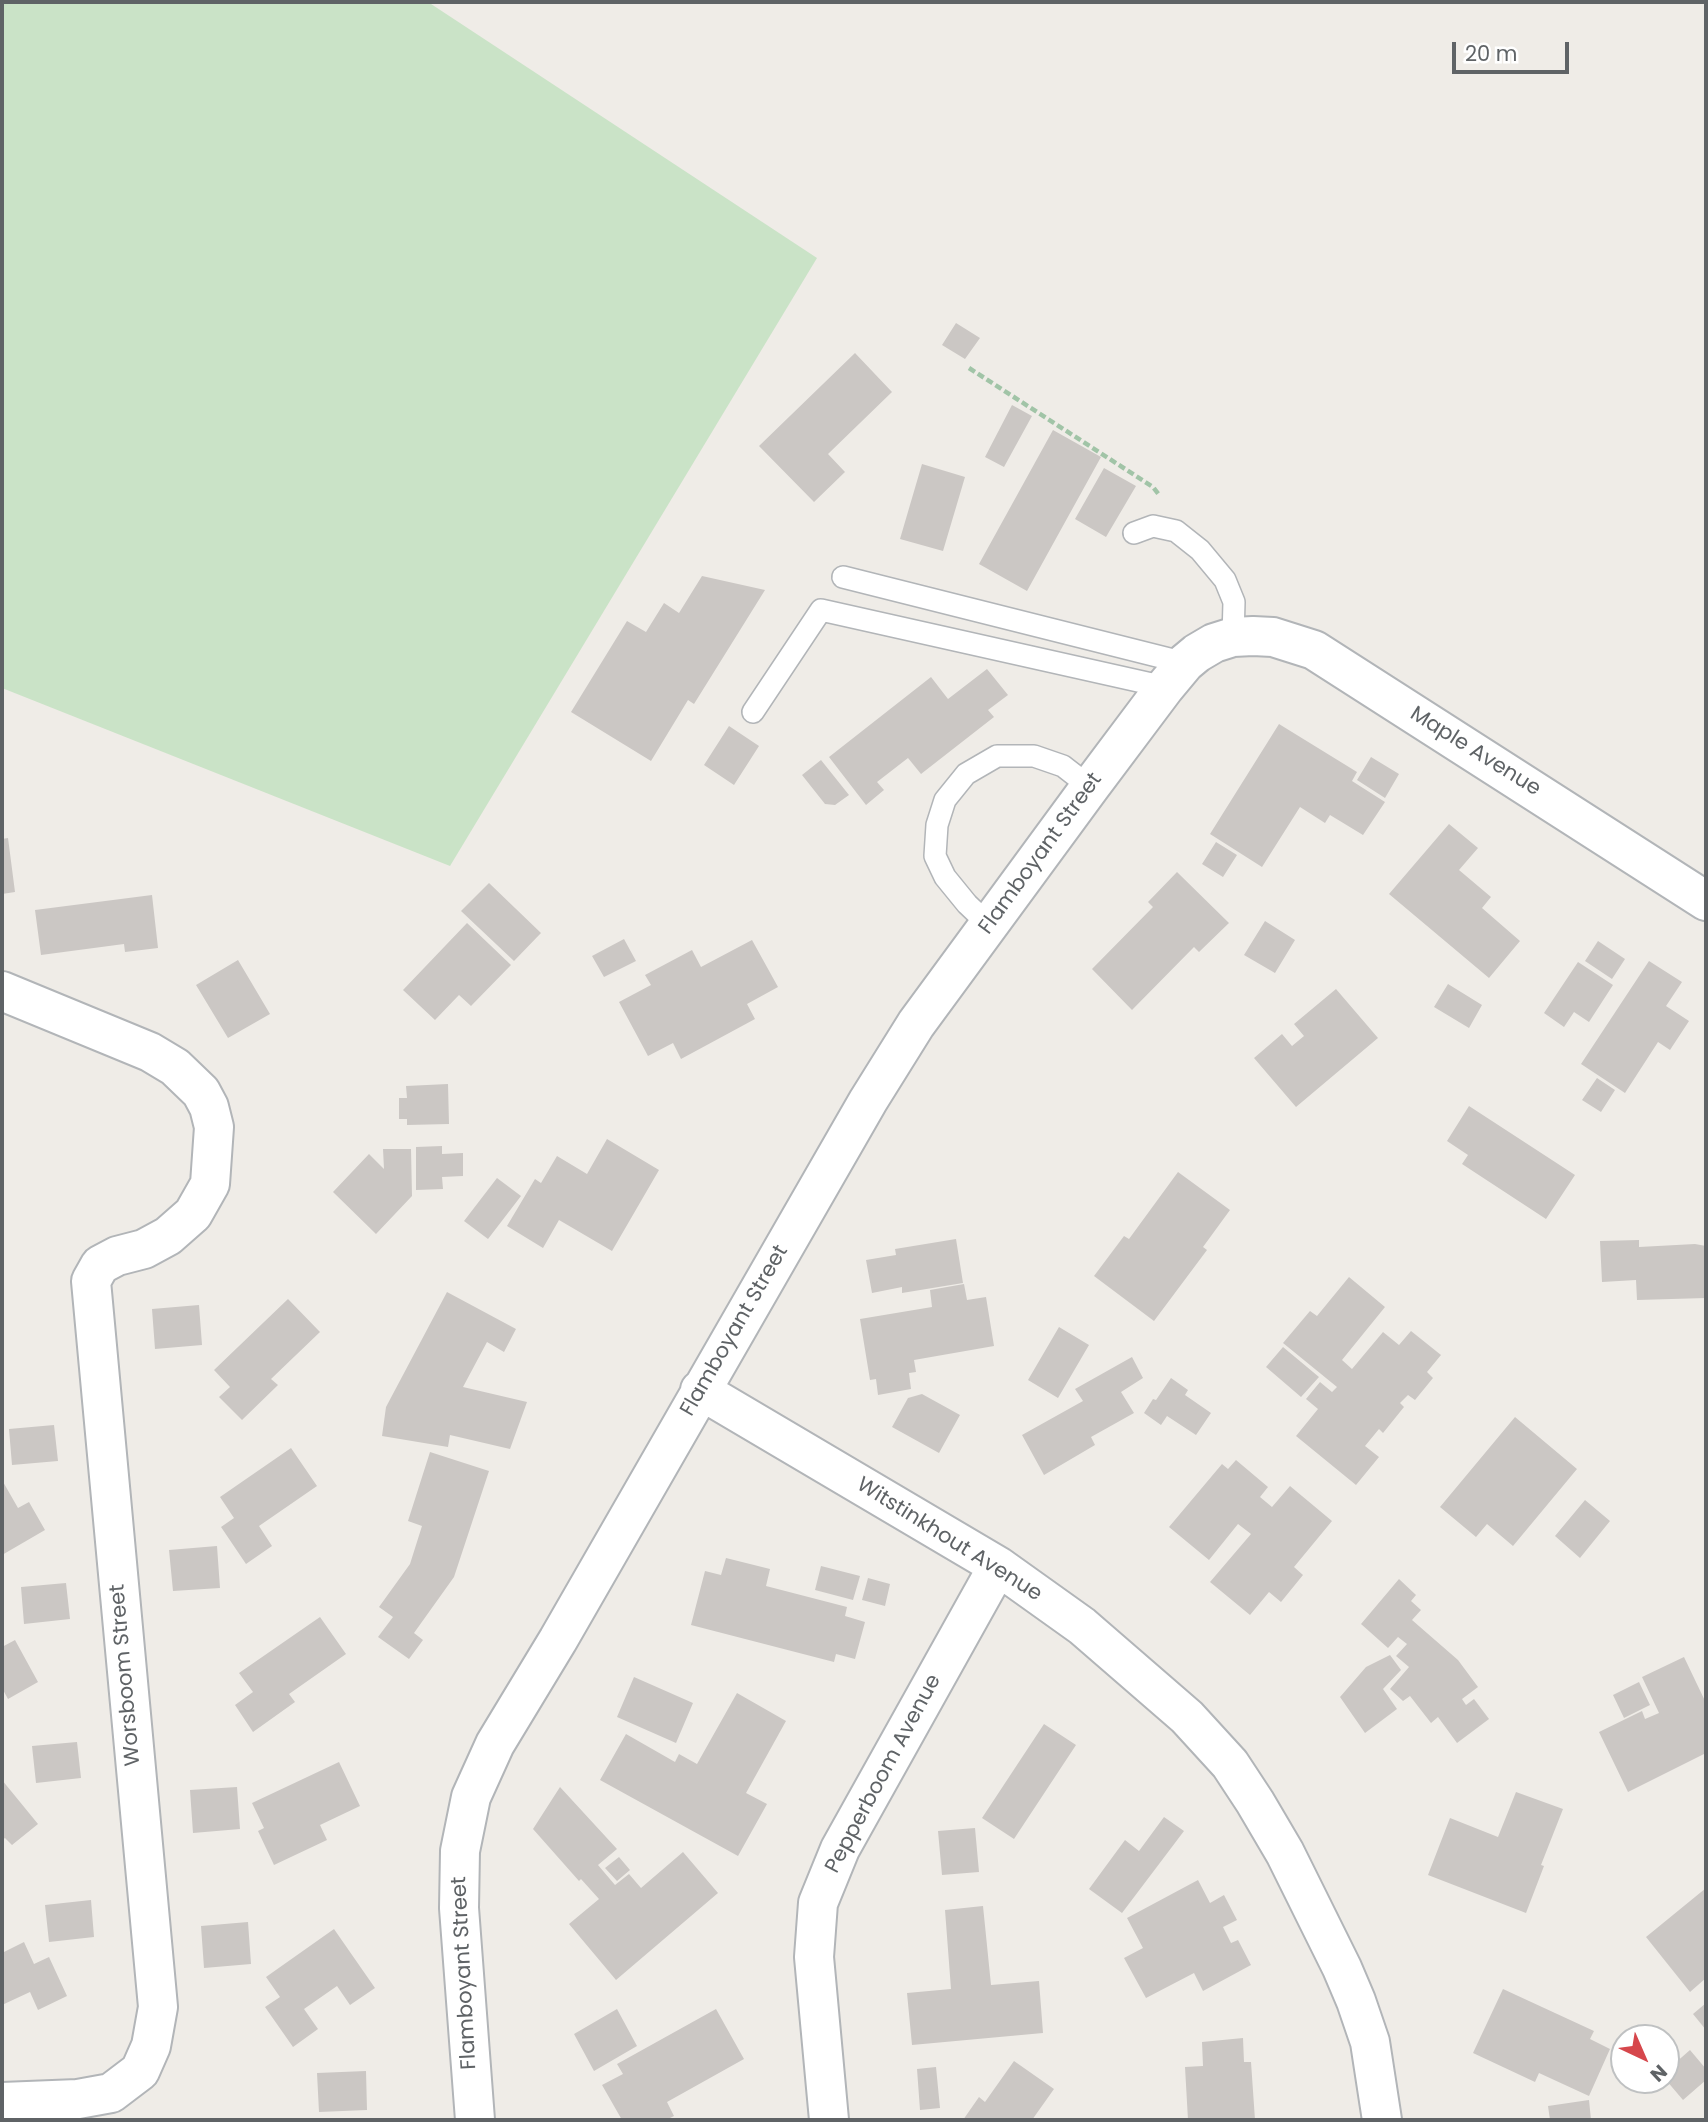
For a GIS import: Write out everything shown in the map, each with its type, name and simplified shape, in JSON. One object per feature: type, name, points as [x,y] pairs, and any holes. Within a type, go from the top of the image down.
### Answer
[{"type":"street","name":"Flamboyant Street","points":[[475,2120],[458,1908],[460,1851],[471,1797],[495,1744],[558,1640],[868,1101],[916,1024],[1175,675],[1197,653],[1213,643],[1233,637]]},
{"type":"street","name":"Maple Avenue","points":[[1233,637],[1273,637],[1314,650],[1706,901]]},
{"type":"street","name":"Worsboom Street","points":[[2,991],[149,1052],[175,1067],[201,1092],[209,1107],[214,1127],[210,1184],[193,1214],[168,1236],[144,1249],[117,1256],[100,1265],[91,1281],[158,2007],[151,2046],[140,2071],[111,2093],[78,2099],[2,2102]]},
{"type":"street","name":"Witstinkhout Avenue","points":[[700,1390],[998,1566],[1093,1635],[1187,1717],[1230,1764],[1255,1802],[1285,1853],[1347,1979],[1370,2042],[1382,2120]]},
{"type":"street","name":"Pepperboom Avenue","points":[[829,2120],[814,1957],[818,1903],[840,1849],[998,1566]]},
{"type":"lane","points":[[1133,533],[1153,526],[1176,531],[1200,550],[1226,580],[1234,602],[1233,637]]},
{"type":"lane","points":[[843,577],[1175,675]]},
{"type":"lane","points":[[753,712],[821,610],[1175,675]]},
{"type":"lane","points":[[989,925],[945,877],[935,856],[937,825],[945,800],[967,774],[997,756],[1034,756],[1063,765],[1090,787]]},
{"type":"path","points":[[969,368],[1153,487],[1200,550]]},
{"type":"green space","points":[[2,2],[428,2],[817,258],[450,866],[2,688]]},
{"type":"building","points":[[956,323],[980,338],[965,359],[942,345]]},
{"type":"building","points":[[855,353],[892,392],[828,454],[845,472],[814,502],[759,446]]},
{"type":"building","points":[[1012,405],[1032,416],[1004,467],[985,457]]},
{"type":"building","points":[[1053,430],[1101,457],[1027,591],[979,564]]},
{"type":"building","points":[[922,464],[965,477],[943,551],[900,539]]},
{"type":"building","points":[[1104,468],[1136,486],[1106,537],[1075,519]]},
{"type":"building","points":[[702,576],[765,590],[694,704],[688,700],[651,761],[571,712],[627,621],[646,632],[664,603],[679,613]]},
{"type":"building","points":[[987,669],[1008,695],[988,710],[994,717],[921,774],[908,758],[877,782],[884,790],[866,805],[829,757],[931,677],[948,699]]},
{"type":"building","points":[[1279,724],[1357,772],[1352,781],[1385,802],[1363,835],[1330,815],[1325,823],[1300,807],[1262,867],[1210,834]]},
{"type":"building","points":[[729,726],[759,746],[734,785],[704,765]]},
{"type":"building","points":[[1371,757],[1399,774],[1385,798],[1357,780]]},
{"type":"building","points":[[821,760],[849,795],[835,805],[825,804],[802,775]]},
{"type":"building","points":[[1449,824],[1478,848],[1459,870],[1491,897],[1482,908],[1520,941],[1489,978],[1389,894]]},
{"type":"building","points":[[8,838],[15,892],[2,894],[2,839]]},
{"type":"building","points":[[1216,842],[1237,855],[1223,877],[1202,864]]},
{"type":"building","points":[[1177,872],[1229,923],[1199,952],[1194,947],[1132,1010],[1092,969],[1153,907],[1148,902]]},
{"type":"building","points":[[489,883],[541,933],[514,961],[461,911]]},
{"type":"building","points":[[152,895],[158,948],[125,952],[124,944],[41,955],[35,910]]},
{"type":"building","points":[[1265,921],[1295,940],[1275,973],[1244,955]]},
{"type":"building","points":[[467,923],[511,965],[471,1006],[459,995],[435,1020],[403,990]]},
{"type":"building","points":[[624,939],[636,961],[604,977],[592,956]]},
{"type":"building","points":[[752,940],[778,987],[747,1004],[755,1019],[681,1059],[673,1043],[648,1056],[619,1002],[651,985],[645,975],[692,950],[701,967]]},
{"type":"building","points":[[1598,941],[1625,959],[1612,979],[1585,961]]},
{"type":"building","points":[[238,960],[270,1014],[228,1038],[196,985]]},
{"type":"building","points":[[1649,961],[1682,982],[1666,1006],[1689,1021],[1670,1050],[1658,1042],[1625,1093],[1581,1064]]},
{"type":"building","points":[[1578,962],[1613,985],[1589,1022],[1574,1012],[1564,1027],[1544,1013]]},
{"type":"building","points":[[1448,984],[1482,1005],[1469,1028],[1434,1007]]},
{"type":"building","points":[[1336,989],[1378,1038],[1296,1107],[1254,1058],[1282,1034],[1292,1046],[1304,1036],[1294,1024]]},
{"type":"building","points":[[1597,1078],[1615,1090],[1601,1112],[1582,1100]]},
{"type":"building","points":[[448,1084],[449,1124],[407,1125],[407,1119],[399,1119],[399,1098],[407,1098],[406,1086]]},
{"type":"building","points":[[1469,1106],[1575,1175],[1546,1219],[1462,1164],[1468,1155],[1447,1141]]},
{"type":"building","points":[[607,1139],[659,1170],[612,1251],[559,1220],[543,1248],[507,1226],[535,1179],[541,1183],[557,1156],[587,1174]]},
{"type":"building","points":[[442,1146],[442,1154],[463,1153],[463,1176],[442,1177],[443,1189],[416,1190],[416,1147]]},
{"type":"building","points":[[383,1149],[411,1149],[412,1196],[376,1234],[333,1192],[369,1154],[384,1169]]},
{"type":"building","points":[[1178,1172],[1230,1210],[1203,1247],[1207,1250],[1154,1321],[1094,1276],[1124,1236],[1129,1239]]},
{"type":"building","points":[[497,1178],[521,1196],[488,1239],[464,1221]]},
{"type":"building","points":[[956,1239],[963,1283],[902,1293],[902,1287],[872,1293],[866,1260],[896,1255],[895,1249]]},
{"type":"building","points":[[1639,1240],[1639,1247],[1695,1244],[1706,1246],[1706,1298],[1637,1300],[1636,1280],[1602,1282],[1600,1241]]},
{"type":"building","points":[[1349,1277],[1385,1307],[1342,1360],[1352,1369],[1383,1332],[1399,1345],[1411,1331],[1441,1355],[1427,1372],[1433,1378],[1415,1400],[1408,1395],[1400,1403],[1404,1407],[1383,1433],[1379,1429],[1365,1446],[1379,1457],[1356,1485],[1296,1436],[1318,1409],[1306,1399],[1320,1382],[1332,1392],[1337,1387],[1283,1343],[1310,1311],[1317,1316]]},
{"type":"building","points":[[964,1284],[967,1300],[986,1297],[994,1346],[914,1360],[916,1372],[909,1373],[911,1389],[878,1395],[876,1379],[870,1380],[860,1319],[932,1307],[930,1290]]},
{"type":"building","points":[[447,1292],[516,1329],[504,1352],[487,1342],[463,1387],[527,1402],[510,1449],[450,1435],[448,1447],[382,1436],[386,1407]]},
{"type":"building","points":[[288,1299],[320,1332],[271,1379],[278,1385],[242,1420],[219,1397],[230,1387],[214,1370]]},
{"type":"building","points":[[199,1305],[202,1345],[155,1349],[152,1309]]},
{"type":"building","points":[[1059,1327],[1089,1345],[1058,1398],[1028,1380]]},
{"type":"building","points":[[1283,1347],[1319,1377],[1301,1397],[1266,1367]]},
{"type":"building","points":[[1132,1357],[1143,1378],[1121,1392],[1134,1413],[1091,1437],[1095,1445],[1044,1475],[1022,1435],[1083,1401],[1075,1389]]},
{"type":"building","points":[[1171,1378],[1188,1390],[1185,1395],[1211,1413],[1196,1435],[1167,1416],[1161,1425],[1144,1413]]},
{"type":"building","points":[[922,1394],[960,1415],[939,1453],[892,1427],[908,1398]]},
{"type":"building","points":[[1515,1417],[1577,1469],[1513,1546],[1487,1524],[1476,1537],[1440,1507]]},
{"type":"building","points":[[54,1425],[58,1461],[12,1465],[9,1429]]},
{"type":"building","points":[[291,1448],[317,1486],[259,1526],[272,1546],[246,1564],[221,1527],[234,1518],[220,1497]]},
{"type":"building","points":[[430,1452],[489,1471],[454,1577],[414,1633],[423,1640],[409,1659],[378,1637],[393,1617],[379,1607],[410,1564],[422,1526],[408,1521]]},
{"type":"building","points":[[1236,1460],[1268,1487],[1260,1497],[1272,1507],[1290,1486],[1332,1521],[1294,1567],[1303,1575],[1281,1602],[1269,1592],[1250,1615],[1210,1582],[1251,1534],[1238,1524],[1209,1560],[1169,1527],[1222,1464],[1228,1469]]},
{"type":"building","points":[[2,1480],[18,1508],[29,1502],[45,1530],[2,1555]]},
{"type":"building","points":[[1585,1500],[1610,1521],[1580,1558],[1555,1536]]},
{"type":"building","points":[[217,1546],[220,1588],[173,1591],[169,1550]]},
{"type":"building","points":[[726,1558],[770,1569],[766,1586],[847,1607],[845,1616],[865,1622],[855,1659],[836,1654],[834,1662],[691,1625],[705,1571],[721,1575]]},
{"type":"building","points":[[821,1566],[860,1576],[853,1600],[815,1590]]},
{"type":"building","points":[[868,1578],[890,1584],[885,1606],[862,1600]]},
{"type":"building","points":[[1399,1579],[1416,1595],[1411,1601],[1421,1610],[1412,1620],[1458,1660],[1478,1687],[1462,1699],[1466,1705],[1474,1699],[1489,1719],[1457,1743],[1438,1717],[1431,1723],[1410,1696],[1403,1701],[1390,1689],[1409,1667],[1396,1656],[1407,1644],[1398,1637],[1388,1648],[1361,1624]]},
{"type":"building","points":[[66,1583],[70,1619],[24,1624],[21,1587]]},
{"type":"building","points":[[320,1617],[346,1654],[289,1694],[295,1702],[253,1732],[235,1705],[253,1692],[239,1673]]},
{"type":"building","points":[[15,1640],[38,1682],[8,1699],[2,1688],[2,1647]]},
{"type":"building","points":[[1390,1655],[1401,1670],[1383,1689],[1397,1709],[1365,1733],[1340,1697],[1366,1667]]},
{"type":"building","points":[[1684,1657],[1706,1703],[1706,1753],[1628,1792],[1599,1732],[1642,1711],[1645,1719],[1659,1713],[1642,1677]]},
{"type":"building","points":[[634,1677],[693,1703],[676,1743],[617,1717]]},
{"type":"building","points":[[1639,1682],[1650,1705],[1624,1718],[1613,1695]]},
{"type":"building","points":[[737,1693],[786,1721],[746,1793],[767,1804],[738,1856],[600,1780],[626,1734],[675,1762],[679,1754],[697,1764]]},
{"type":"building","points":[[1044,1724],[1076,1745],[1014,1839],[982,1818]]},
{"type":"building","points":[[77,1742],[81,1778],[36,1783],[32,1746]]},
{"type":"building","points":[[339,1762],[360,1806],[320,1825],[327,1840],[274,1865],[258,1831],[264,1828],[252,1803]]},
{"type":"building","points":[[2,1780],[38,1824],[12,1845],[5,1838],[2,1840]]},
{"type":"building","points":[[237,1787],[240,1829],[193,1833],[190,1790]]},
{"type":"building","points":[[560,1787],[617,1849],[598,1865],[615,1885],[629,1874],[641,1888],[683,1852],[718,1893],[616,1980],[569,1924],[599,1899],[581,1879],[579,1881],[533,1829]]},
{"type":"building","points":[[1516,1792],[1563,1809],[1526,1913],[1428,1875],[1450,1818],[1498,1837]]},
{"type":"building","points":[[1164,1817],[1184,1831],[1122,1913],[1089,1889],[1125,1840],[1139,1851]]},
{"type":"building","points":[[975,1828],[979,1872],[942,1875],[938,1831]]},
{"type":"building","points":[[619,1857],[630,1870],[617,1881],[605,1868]]},
{"type":"building","points":[[1198,1880],[1210,1903],[1224,1895],[1237,1920],[1223,1927],[1231,1943],[1238,1940],[1251,1965],[1203,1991],[1194,1973],[1146,1998],[1124,1958],[1143,1948],[1127,1918]]},
{"type":"building","points":[[1706,1888],[1706,1978],[1690,1992],[1646,1937]]},
{"type":"building","points":[[91,1900],[94,1937],[49,1942],[45,1905]]},
{"type":"building","points":[[983,1906],[991,1985],[1039,1981],[1043,2033],[912,2045],[907,1993],[951,1989],[945,1910]]},
{"type":"building","points":[[248,1922],[251,1964],[204,1968],[201,1926]]},
{"type":"building","points":[[334,1929],[375,1988],[350,2005],[337,1986],[304,2009],[318,2029],[293,2047],[265,2007],[280,1997],[266,1977]]},
{"type":"building","points":[[24,1942],[34,1964],[49,1957],[67,1996],[38,2010],[30,1992],[2,2005],[2,1953]]},
{"type":"building","points":[[1503,1989],[1594,2031],[1590,2039],[1610,2049],[1589,2096],[1539,2073],[1535,2082],[1473,2053]]},
{"type":"building","points":[[1706,2003],[1706,2030],[1693,2014]]},
{"type":"building","points":[[617,2009],[637,2046],[594,2071],[574,2034]]},
{"type":"building","points":[[716,2009],[744,2059],[667,2102],[674,2116],[666,2120],[622,2120],[602,2085],[623,2074],[617,2064]]},
{"type":"building","points":[[1243,2038],[1244,2062],[1251,2062],[1255,2120],[1188,2120],[1185,2067],[1203,2066],[1202,2042]]},
{"type":"building","points":[[1690,2050],[1706,2069],[1706,2080],[1683,2100],[1678,2094],[1680,2059]]},
{"type":"building","points":[[1014,2061],[1054,2089],[1032,2120],[963,2120],[979,2097],[985,2102]]},
{"type":"building","points":[[936,2067],[940,2108],[920,2110],[917,2069]]},
{"type":"building","points":[[366,2071],[367,2110],[319,2112],[317,2073]]},
{"type":"building","points":[[1589,2100],[1591,2120],[1550,2120],[1548,2106]]}]
